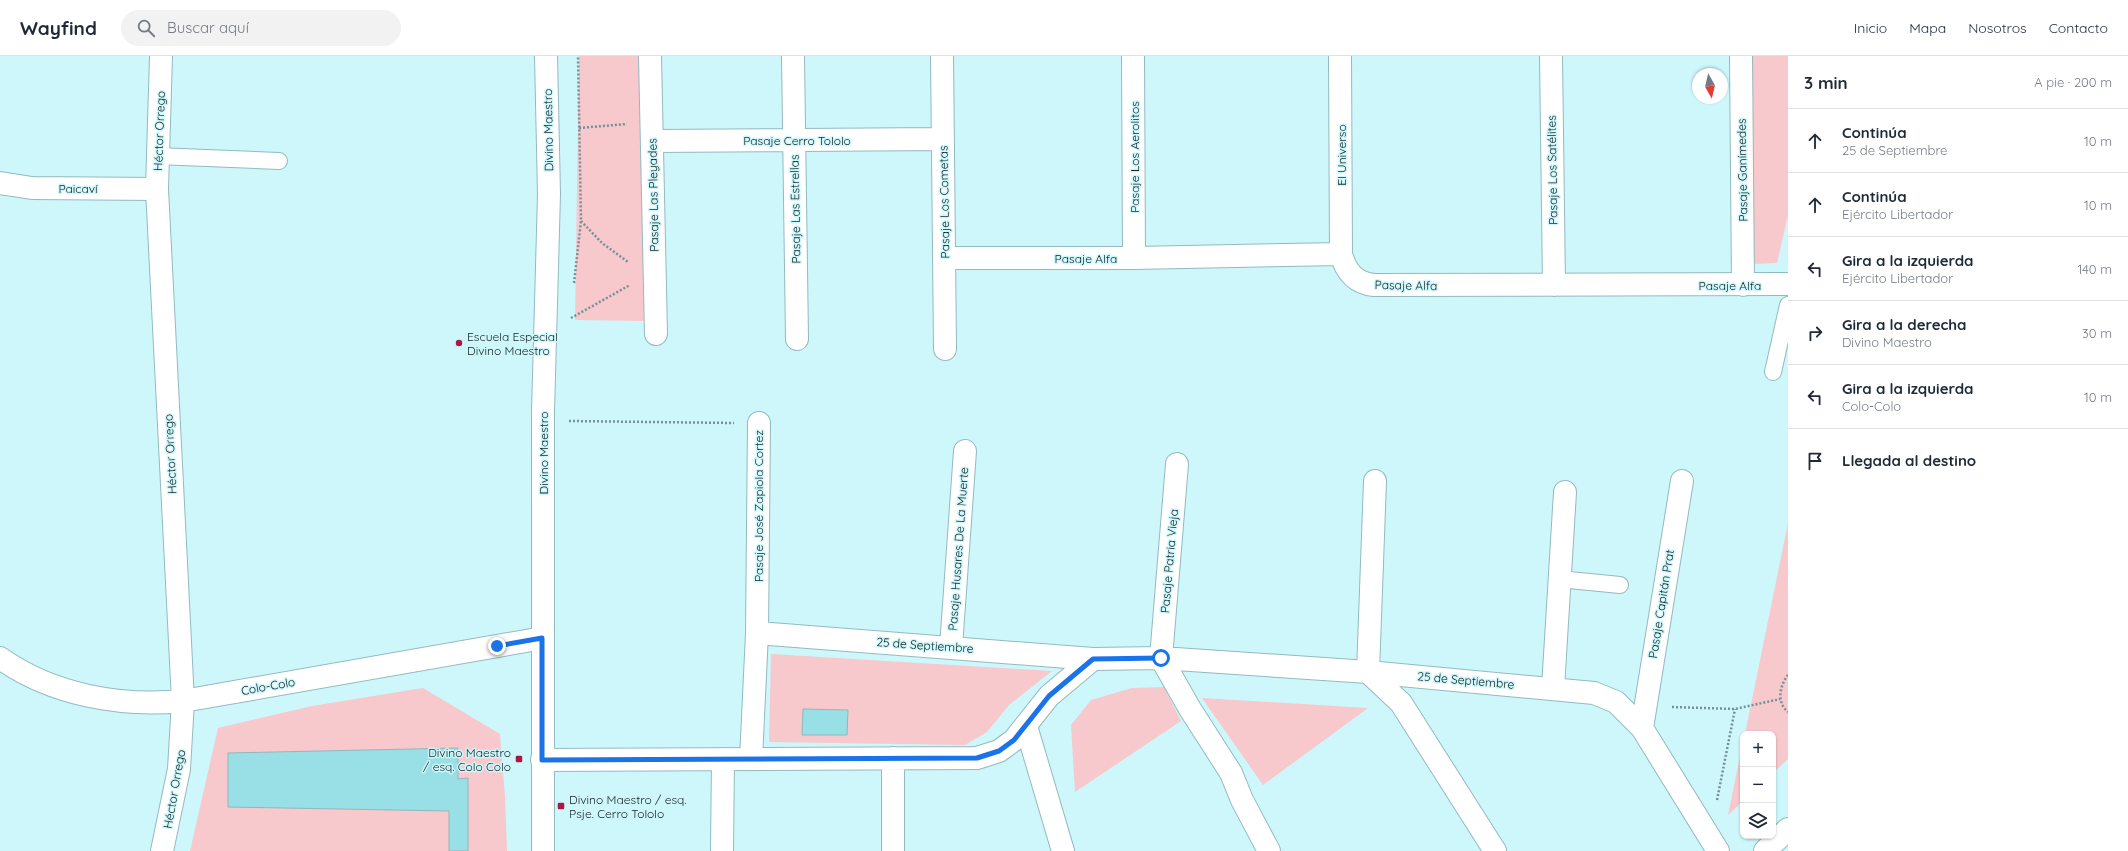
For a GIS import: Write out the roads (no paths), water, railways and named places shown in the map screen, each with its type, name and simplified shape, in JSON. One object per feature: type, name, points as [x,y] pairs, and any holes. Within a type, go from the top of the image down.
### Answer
[{"type":"street","name":"Héctor Orrego","points":[[162,56],[157,156],[157,189],[183,701],[179,769],[162,851]]},
{"type":"street","name":"Divino Maestro","points":[[542,851],[543,412],[544,327],[549,226],[546,56]]},
{"type":"street","name":"Pasaje Las Pleyades","points":[[650,56],[656,334]]},
{"type":"street","name":"Pasaje Las Estrellas","points":[[793,56],[797,338]]},
{"type":"street","name":"Pasaje Los Cometas","points":[[942,56],[945,349]]},
{"type":"street","name":"Pasaje Los Aerolitos","points":[[1133,56],[1134,258]]},
{"type":"street","name":"El Universo","points":[[1340,56],[1342,254]]},
{"type":"street","name":"Pasaje Los Satélites","points":[[1551,56],[1554,285]]},
{"type":"street","name":"Pasaje Ganímedes","points":[[1741,56],[1743,284]]},
{"type":"street","name":"Pasaje Cerro Tololo","points":[[652,141],[943,139]]},
{"type":"street","name":"Paicaví","points":[[0,184],[32,188],[157,189]]},
{"type":"street","name":"Pasaje Alfa","points":[[944,258],[1134,258],[1342,254],[1344,265],[1351,274],[1365,284],[1788,284]]},
{"type":"street","name":"Pasaje José Zapiola Cortez","points":[[751,759],[757,633],[759,423]]},
{"type":"street","name":"Pasaje Husares De La Muerte","points":[[951,647],[965,451]]},
{"type":"street","name":"Pasaje Patria Vieja","points":[[1161,658],[1177,464]]},
{"type":"street","points":[[1375,481],[1368,672],[1401,703],[1495,851]]},
{"type":"street","name":"Pasaje Capitán Prat","points":[[1642,728],[1682,481]]},
{"type":"street","points":[[1553,688],[1565,492]]},
{"type":"street","name":"25 de Septiembre","points":[[757,633],[1093,659],[1133,657],[1161,658],[1368,672],[1594,693],[1616,702],[1642,728],[1714,844]]},
{"type":"street","name":"Colo-Colo","points":[[0,658],[48,683],[95,697],[141,703],[183,701],[542,638]]},
{"type":"street","points":[[1161,658],[1231,773],[1242,800],[1270,851]]},
{"type":"street","points":[[542,760],[977,758],[999,751],[1014,740],[1049,696],[1093,659]]},
{"type":"street","points":[[1026,726],[1063,851]]},
{"type":"street","points":[[893,758],[893,851]]},
{"type":"street","points":[[722,851],[723,759]]},
{"type":"street","points":[[1764,851],[1788,829]]},
{"type":"lane","points":[[157,156],[279,161]]},
{"type":"lane","points":[[1773,372],[1788,305]]},
{"type":"lane","points":[[1559,579],[1620,585]]},
{"type":"place","name":"Escuela Especial Divino Maestro","points":[[459,343]]},
{"type":"place","name":"Divino Maestro / esq. Colo Colo","points":[[519,759]]},
{"type":"place","name":"Divino Maestro / esq. Psje. Cerro Tololo","points":[[561,806]]}]
